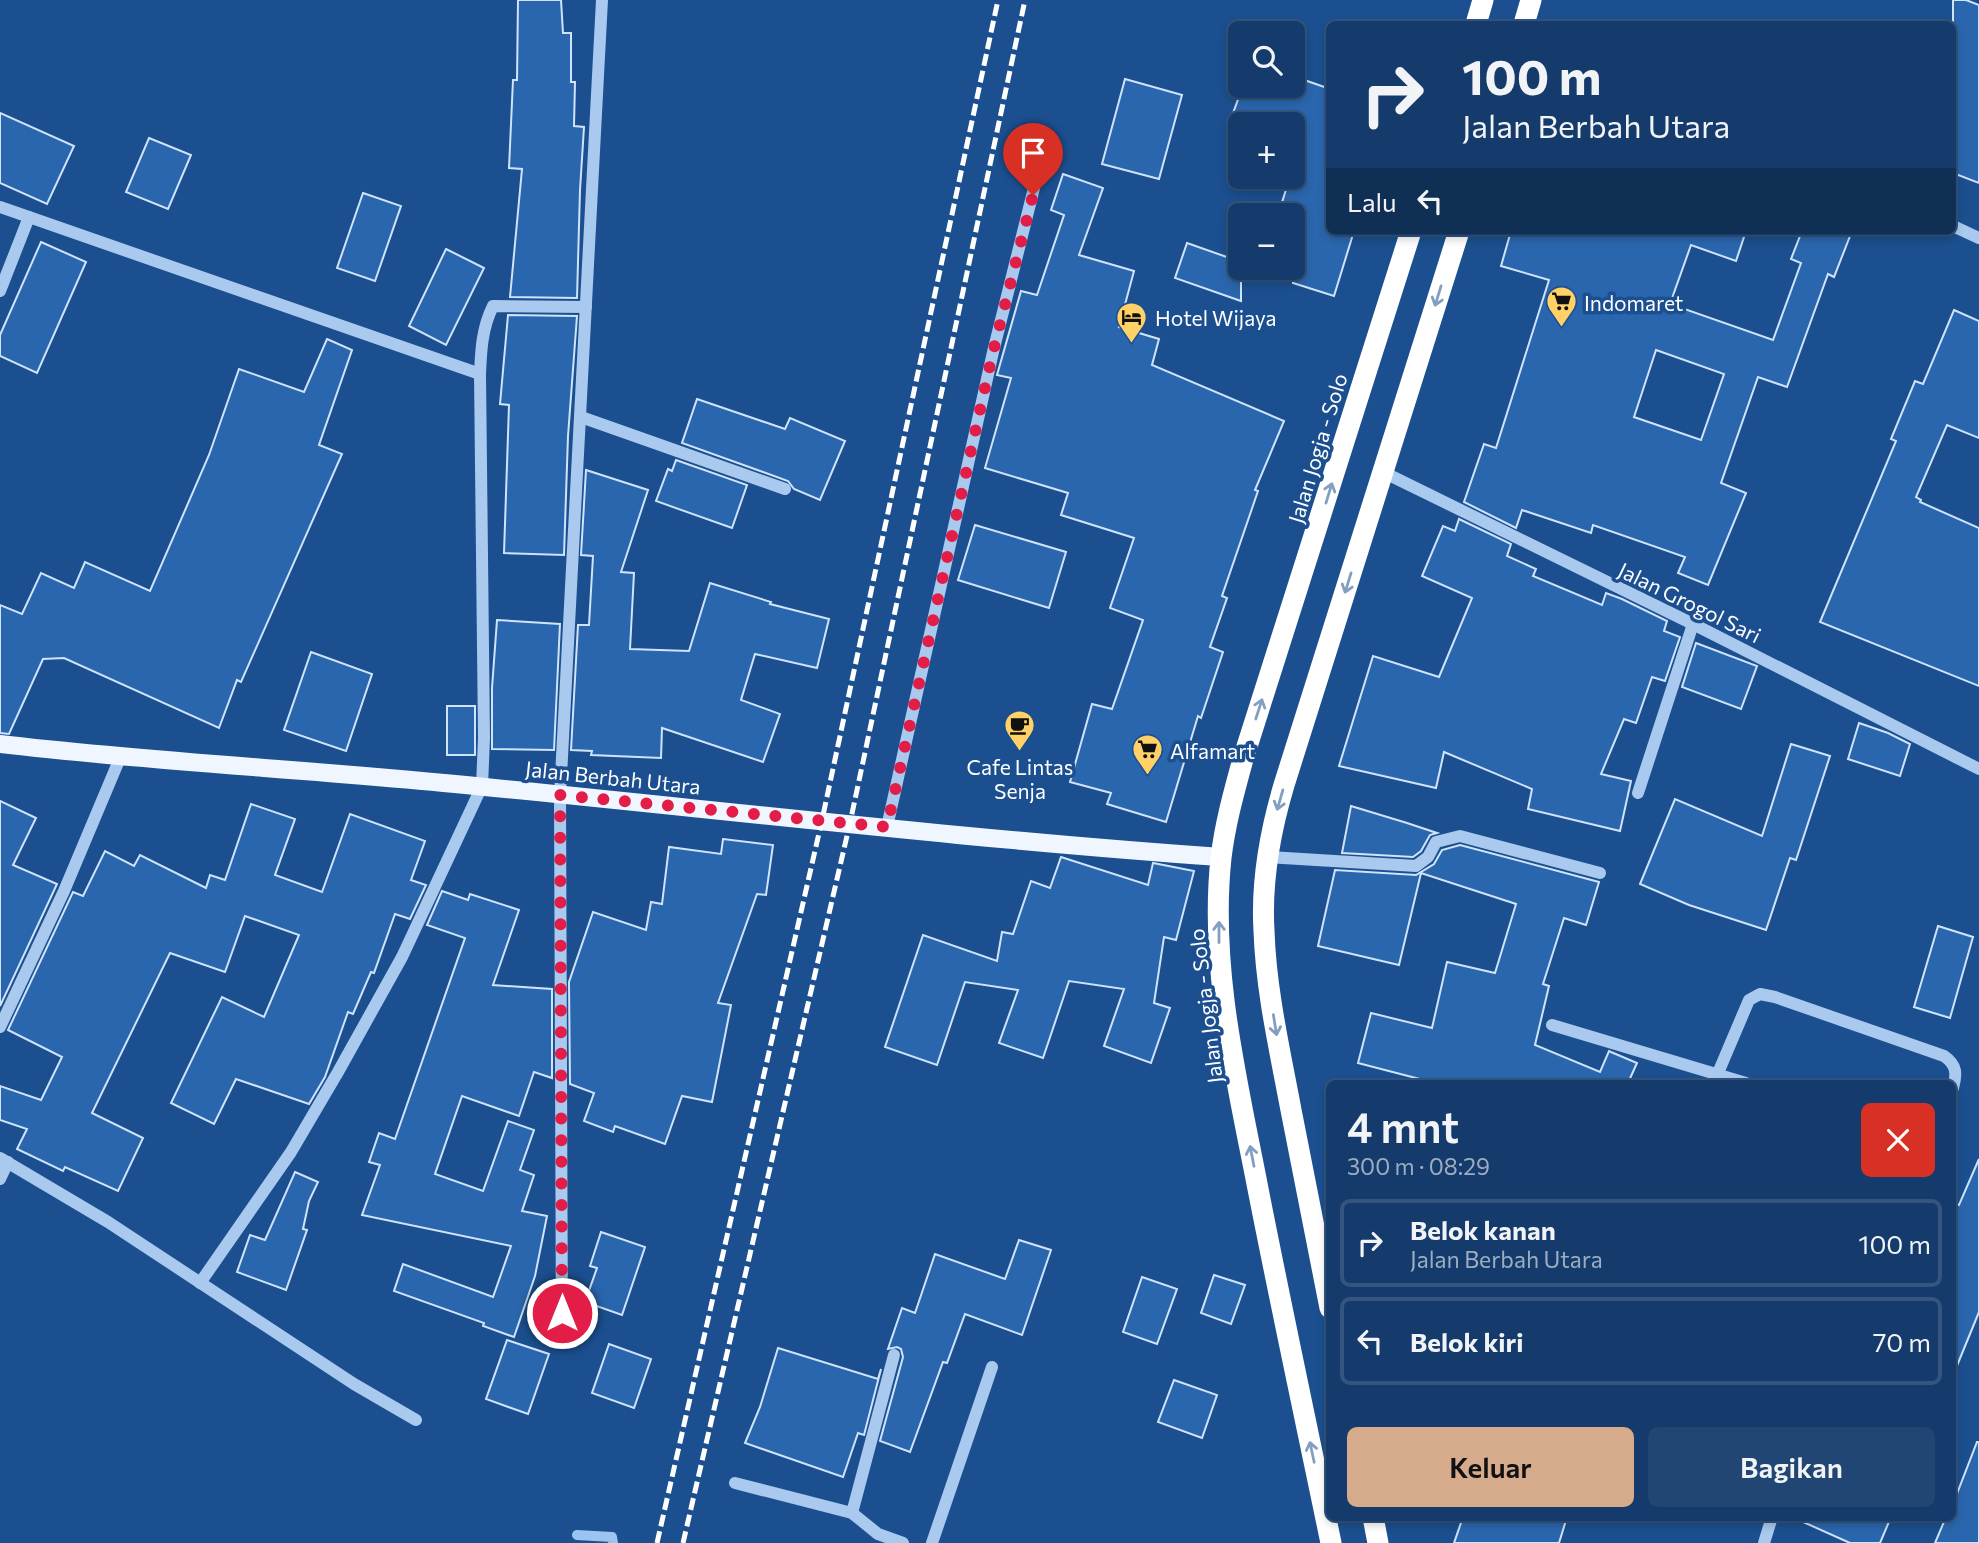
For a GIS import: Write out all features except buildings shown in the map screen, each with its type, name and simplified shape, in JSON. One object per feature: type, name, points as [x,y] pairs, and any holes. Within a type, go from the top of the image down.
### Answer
[{"type":"highway","points":[[1477,21],[1483,0]]},
{"type":"highway","points":[[1525,21],[1531,0]]},
{"type":"highway","name":"Jalan Jogja - Solo","points":[[1326,1518],[1231,1049],[1219,950],[1218,899],[1230,808],[1243,759],[1410,235]]},
{"type":"highway","points":[[1326,1288],[1277,1037],[1268,974],[1264,892],[1268,857],[1273,824],[1284,785],[1457,235]]},
{"type":"highway","name":"Jalan Jogja - Solo","points":[[1327,1521],[1331,1543]]},
{"type":"highway","points":[[1374,1521],[1378,1543]]},
{"type":"main road","name":"Jalan Berbah Utara","points":[[0,744],[120,758],[482,786],[1055,846],[1222,857]]},
{"type":"street","points":[[562,1341],[560,795],[602,0]]},
{"type":"street","points":[[887,827],[993,352],[1039,169]]},
{"type":"street","points":[[0,207],[480,374]]},
{"type":"street","points":[[0,291],[29,217]]},
{"type":"street","points":[[1956,227],[1979,238]]},
{"type":"street","points":[[200,1283],[291,1152],[338,1072],[402,957],[482,786],[484,738],[480,374],[483,334],[494,306],[586,307]]},
{"type":"street","points":[[581,417],[785,489]]},
{"type":"street","name":"Jalan Grogol Sari","points":[[1383,472],[1693,624],[1979,769]]},
{"type":"street","points":[[1638,793],[1693,624]]},
{"type":"street","points":[[0,1027],[64,891],[120,758]]},
{"type":"street","points":[[1268,857],[1416,866],[1428,858],[1436,842],[1460,836],[1600,873]]},
{"type":"street","points":[[1718,1073],[1749,1000],[1760,994],[1776,997],[1944,1056],[1954,1065],[1954,1080]]},
{"type":"street","points":[[1552,1025],[1738,1080]]},
{"type":"street","points":[[0,1179],[4,1160],[108,1222],[354,1384],[416,1420]]},
{"type":"street","points":[[852,1513],[894,1355]]},
{"type":"street","points":[[932,1543],[992,1367]]},
{"type":"street","points":[[735,1483],[852,1513],[878,1534],[902,1543]]},
{"type":"street","points":[[1764,1543],[1771,1521]]},
{"type":"waterway","points":[[577,1535],[612,1537],[613,1543]]},
{"type":"railway","points":[[657,1543],[822,820],[998,0]]},
{"type":"railway","points":[[683,1543],[850,823],[1025,0]]},
{"type":"place","name":"Indomaret","points":[[1561,329]]},
{"type":"place","name":"Hotel Wijaya","points":[[1132,344]]},
{"type":"place","name":"Cafe Lintas Senja","points":[[1020,753]]},
{"type":"place","name":"Alfamart","points":[[1147,777]]},
{"type":"route","points":[[562,1313],[560,795],[887,827],[993,352],[1033,195]]}]
